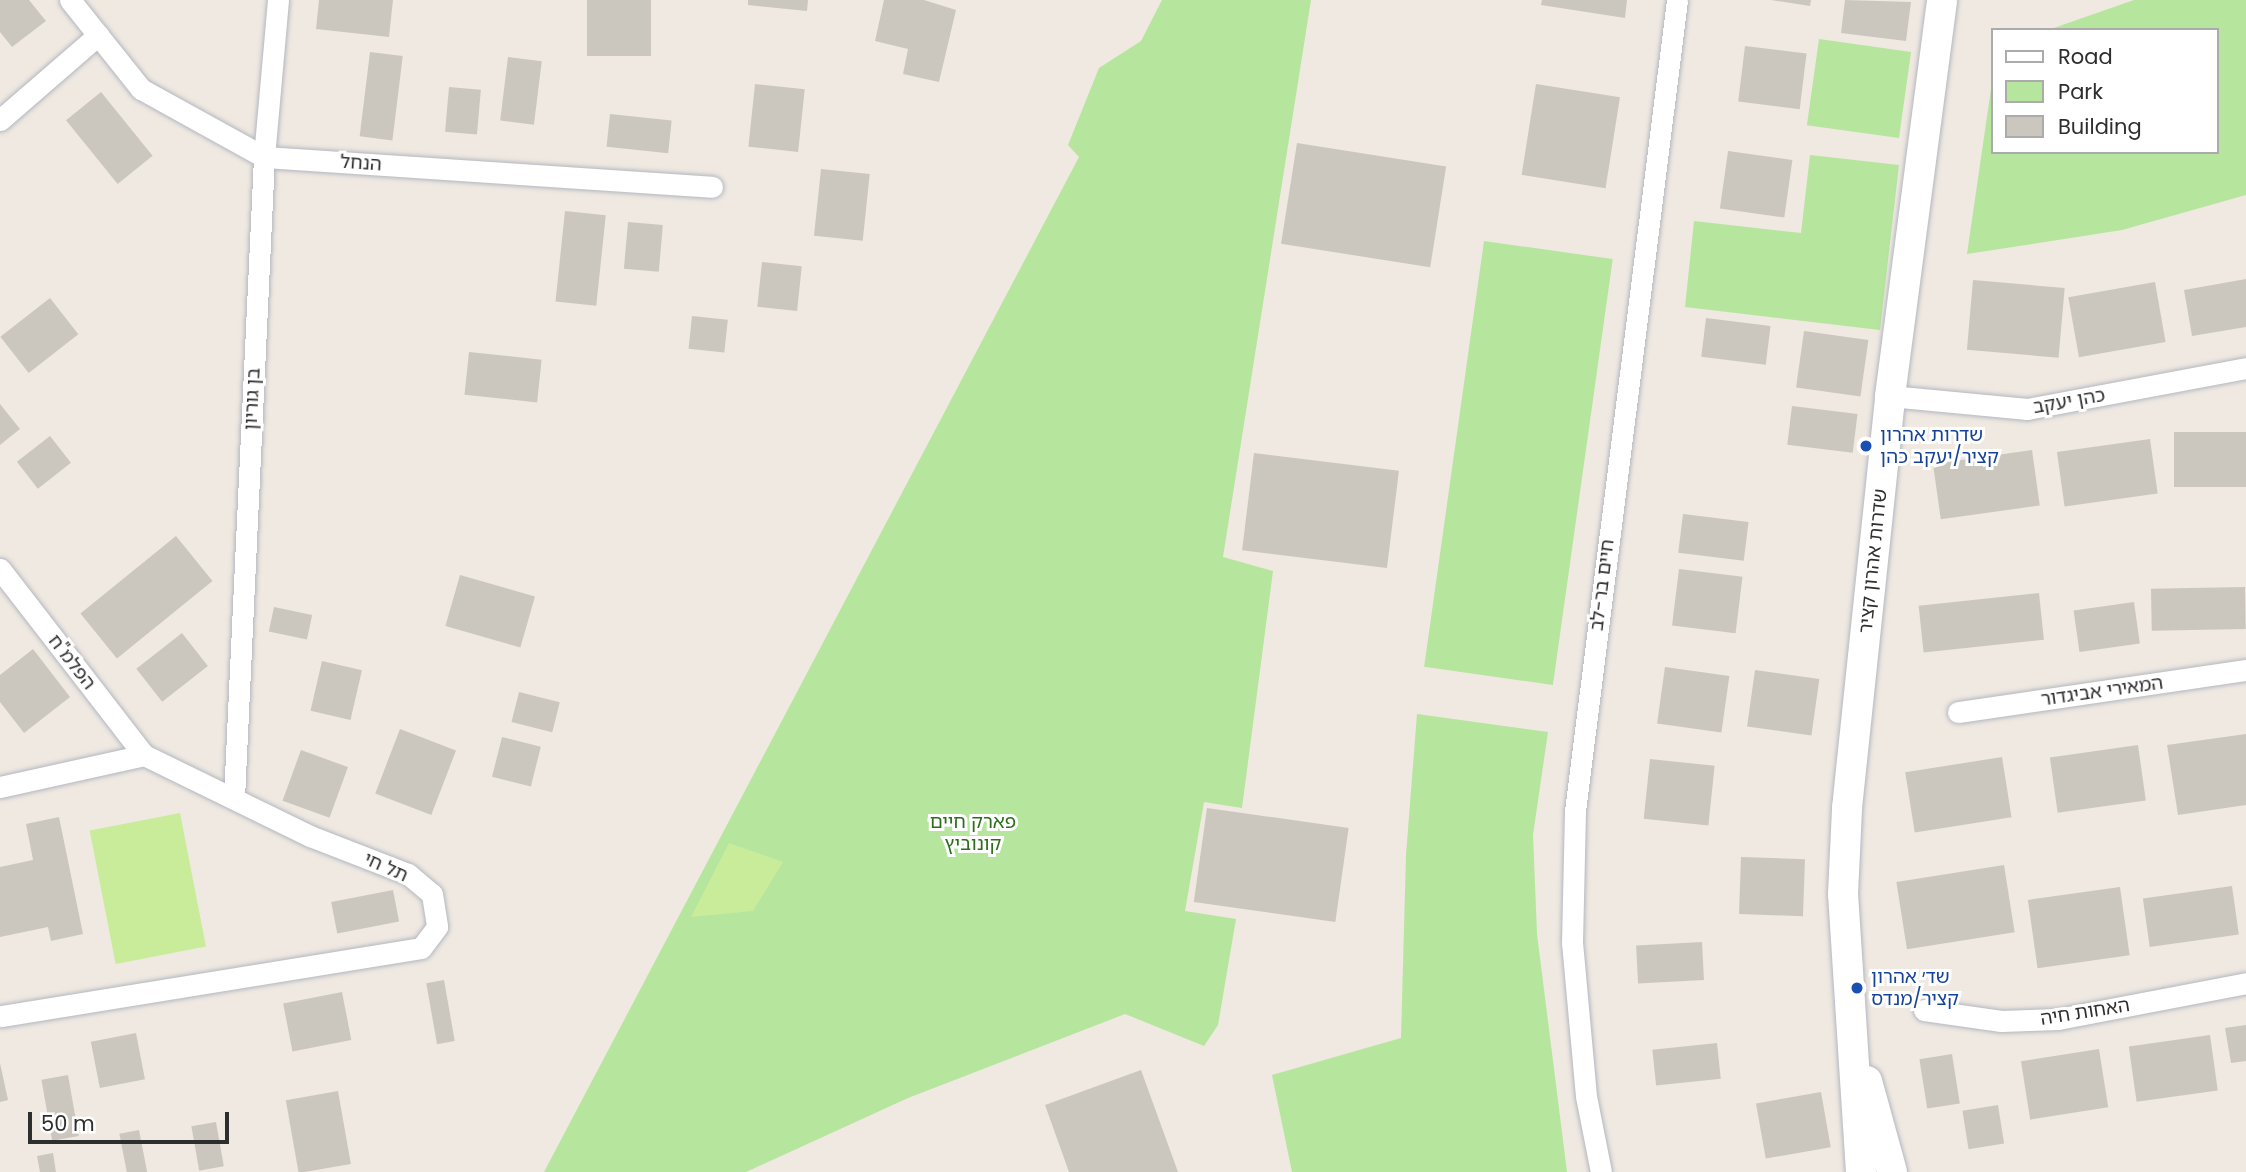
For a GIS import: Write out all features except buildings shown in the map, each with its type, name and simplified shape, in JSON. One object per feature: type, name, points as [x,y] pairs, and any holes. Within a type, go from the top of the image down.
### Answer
[{"type":"street","name":"הנחל","points":[[70,0],[141,89],[264,158],[712,187]]},
{"type":"street","name":"בן גוריון","points":[[234,798],[264,158],[278,0]]},
{"type":"street","name":"חיים בר-לב","points":[[1601,1172],[1575,992],[1573,836],[1677,0]]},
{"type":"street","name":"שדרות אהרון קציר","points":[[1861,1172],[1855,1041],[1843,894],[1847,808],[1890,396],[1942,0]]},
{"type":"street","points":[[0,120],[98,35]]},
{"type":"street","name":"כהן יעקב","points":[[1890,396],[2027,410],[2246,368]]},
{"type":"street","name":"הפלמ\"ח","points":[[0,569],[144,755]]},
{"type":"street","name":"המאירי אביגדור","points":[[1958,712],[2246,670]]},
{"type":"street","points":[[0,788],[144,755]]},
{"type":"street","name":"תל חי","points":[[0,1016],[421,948],[438,927],[432,894],[408,874],[310,836],[144,755]]},
{"type":"street","name":"האחות חיה","points":[[1924,1010],[2001,1021],[2058,1018],[2246,983]]},
{"type":"street","name":"שדרות אהרון קציר","points":[[1855,1041],[1892,1172]]},
{"type":"green space","name":"פארק חיים קונוביץ","points":[[1162,0],[1311,0],[1223,557],[1273,571],[1242,808],[1204,802],[1185,911],[1236,919],[1218,1025],[1204,1046],[1125,1014],[908,1098],[746,1172],[544,1172],[1079,157],[1068,145],[1099,68],[1141,41]]},
{"type":"green space","points":[[2134,0],[2246,0],[2246,195],[2122,230],[1967,254],[1990,96],[1990,154],[2218,154],[2218,28],[2054,28]]},
{"type":"green space","points":[[1819,39],[1911,52],[1899,138],[1807,125]]},
{"type":"green space","points":[[1810,155],[1899,165],[1880,330],[1685,307],[1694,221],[1801,233]]},
{"type":"green space","points":[[1484,241],[1613,259],[1553,685],[1424,667]]},
{"type":"green space","points":[[1417,714],[1548,732],[1533,835],[1537,934],[1567,1172],[1292,1172],[1272,1075],[1401,1038],[1406,855]]},
{"type":"green space","points":[[180,813],[206,947],[116,964],[90,831]]},
{"type":"green space","points":[[729,843],[783,862],[753,911],[691,917]]},
{"type":"place","name":"שדרות אהרון קציר/יעקב כהן","points":[[1866,446]]},
{"type":"place","name":"שד׳ אהרון קציר/מנדס","points":[[1857,988]]}]
